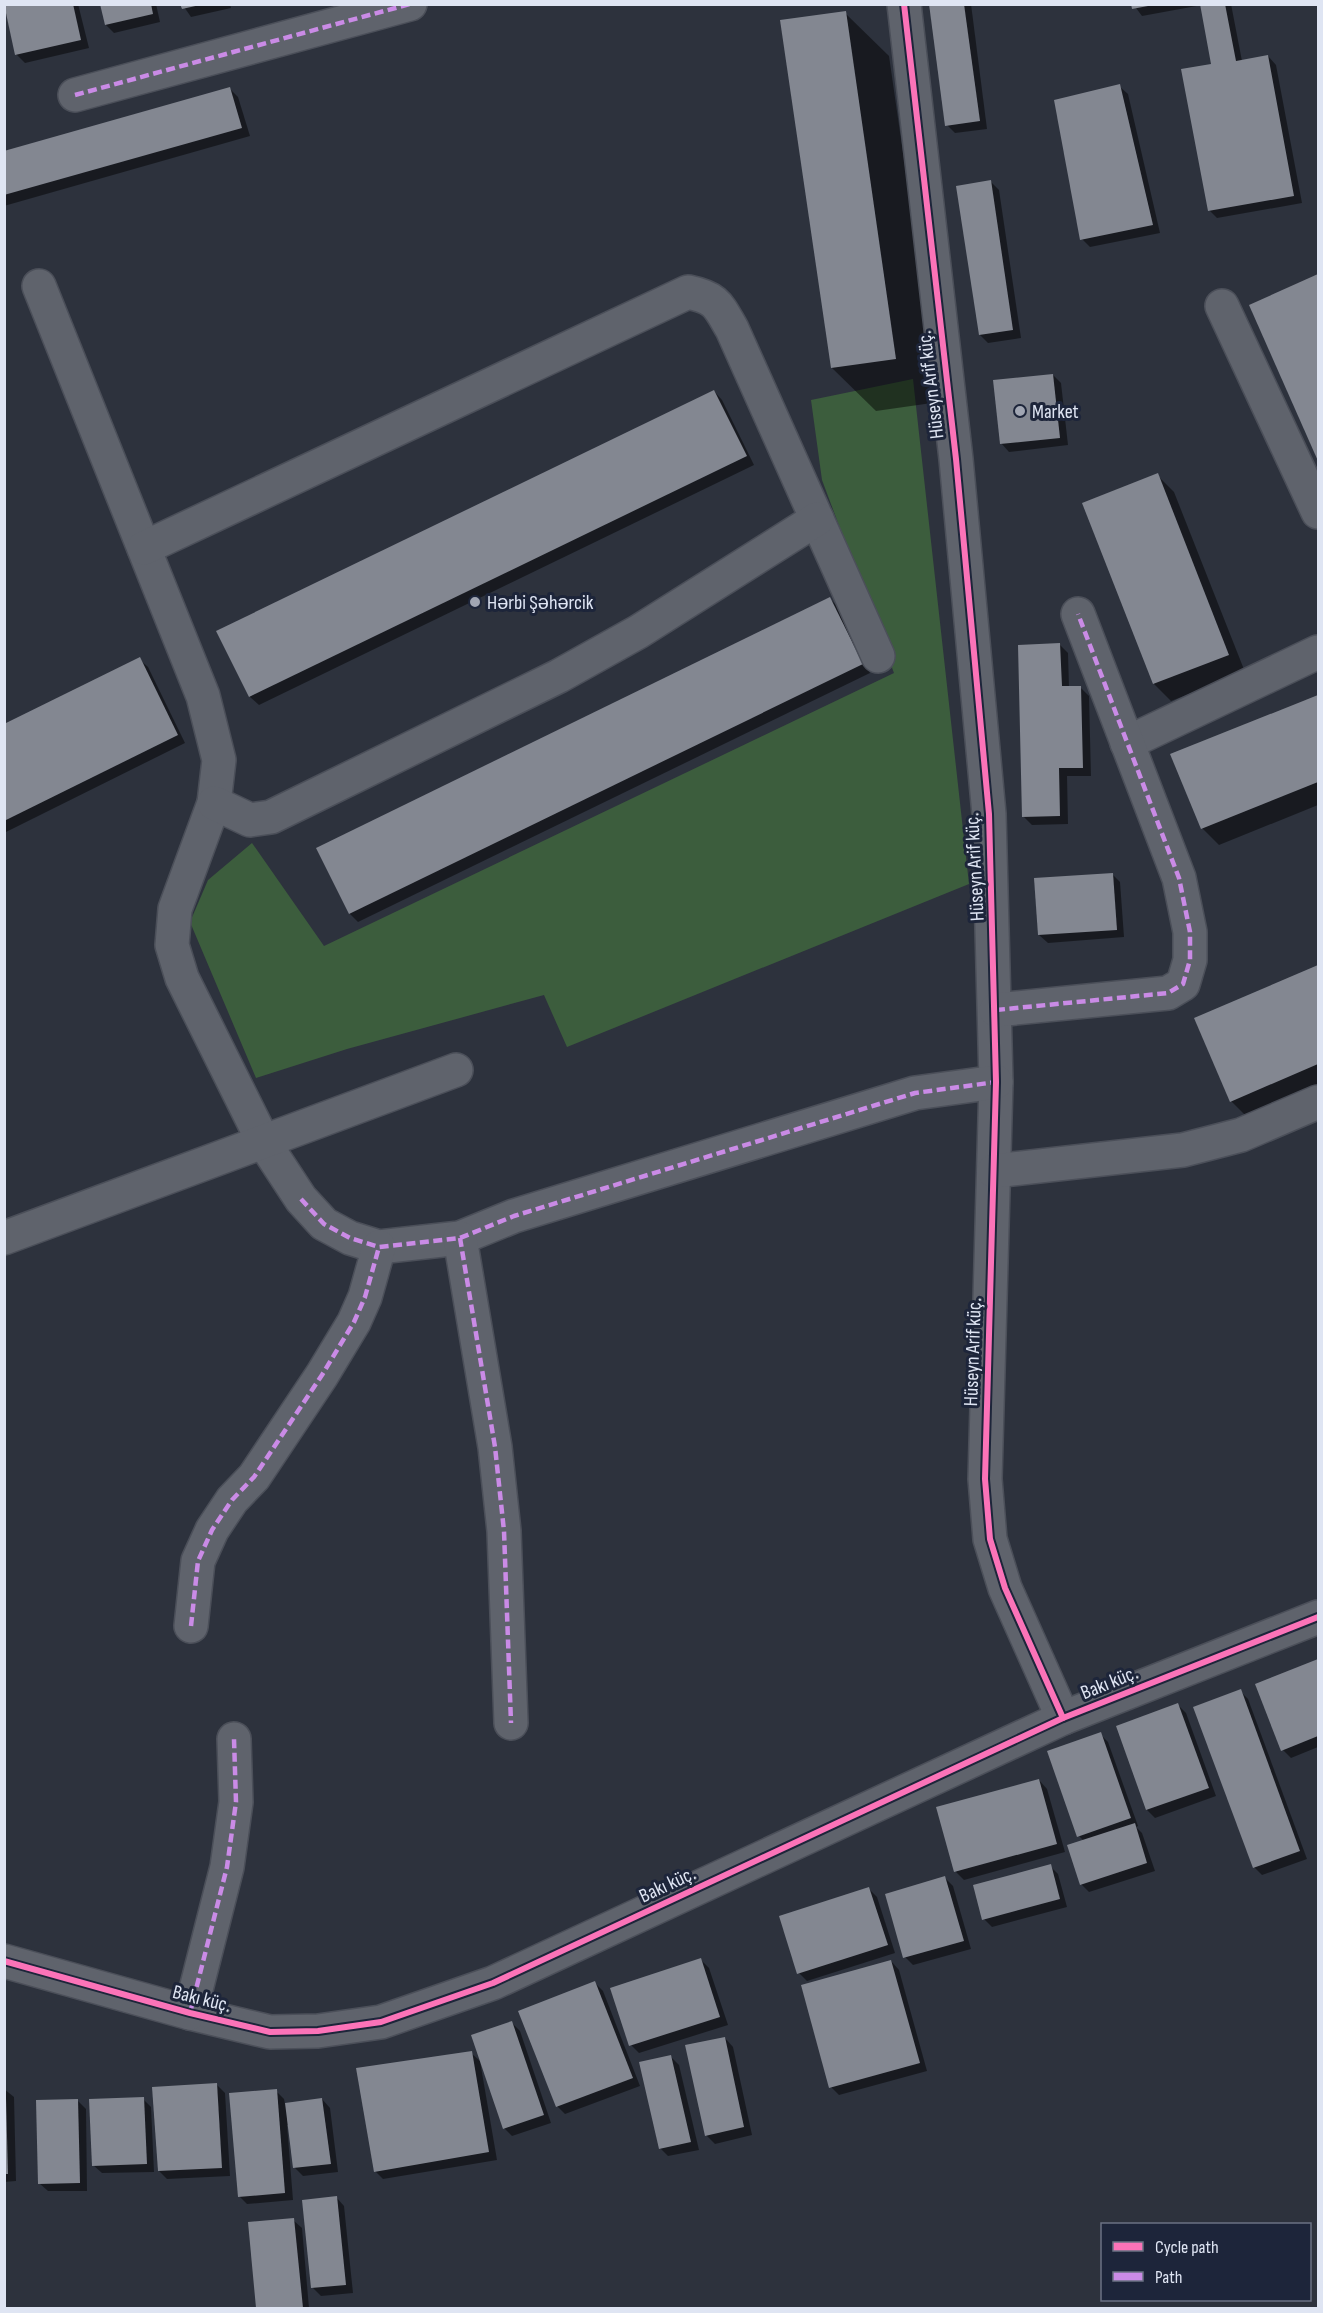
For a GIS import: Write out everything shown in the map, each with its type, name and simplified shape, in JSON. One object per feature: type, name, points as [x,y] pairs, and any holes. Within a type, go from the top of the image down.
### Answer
[{"type":"street","points":[[75,95],[410,4]]},
{"type":"street","name":"Hüseyn Arif küç.","points":[[904,4],[956,459],[989,814],[996,1010],[996,1082],[984,1479],[990,1539],[1005,1588],[1063,1718]]},
{"type":"street","points":[[39,286],[203,696],[219,760],[214,803],[175,909],[172,945],[182,978],[263,1141],[301,1199],[324,1224],[350,1238],[379,1247],[460,1238],[514,1216],[915,1093],[996,1082]]},
{"type":"street","points":[[144,548],[688,292],[708,296],[719,307],[732,329],[878,656]]},
{"type":"street","points":[[1222,306],[1318,512]]},
{"type":"street","points":[[214,803],[250,820],[271,818],[569,670],[638,632],[818,519]]},
{"type":"street","points":[[996,1010],[1168,993],[1183,984],[1190,960],[1190,932],[1179,878],[1078,614]]},
{"type":"street","points":[[1127,743],[1318,652]]},
{"type":"street","points":[[4,1238],[456,1070]]},
{"type":"street","points":[[994,1171],[1183,1150],[1241,1135],[1318,1102]]},
{"type":"street","points":[[460,1238],[495,1447],[504,1531],[511,1723]]},
{"type":"street","points":[[191,1626],[198,1560],[212,1530],[260,1468],[322,1376],[354,1322],[365,1297],[379,1247]]},
{"type":"street","name":"Bakı küç.","points":[[4,1961],[190,2013],[270,2032],[318,2031],[381,2022],[493,1983],[1063,1718],[1318,1617]]},
{"type":"street","points":[[190,2013],[227,1867],[236,1802],[234,1739]]},
{"type":"green space","points":[[913,379],[969,884],[567,1047],[544,995],[347,1049],[256,1078],[190,922],[208,880],[252,843],[324,946],[894,673],[822,480],[811,400]]},
{"type":"building","points":[[4,4],[73,4],[81,40],[15,55]]},
{"type":"building","points":[[100,4],[151,4],[153,14],[105,25]]},
{"type":"building","points":[[180,4],[200,4],[200,5],[182,9]]},
{"type":"building","points":[[929,4],[964,4],[980,121],[945,126]]},
{"type":"building","points":[[1131,4],[1148,4],[1148,6],[1132,9]]},
{"type":"building","points":[[1200,4],[1225,4],[1236,61],[1268,55],[1294,196],[1208,211],[1181,69],[1211,64]]},
{"type":"building","points":[[846,11],[896,359],[831,368],[780,20]]},
{"type":"building","points":[[1120,84],[1153,225],[1080,240],[1054,100]]},
{"type":"building","points":[[230,87],[242,128],[4,195],[4,151]]},
{"type":"building","points":[[991,180],[1013,330],[979,335],[956,186]]},
{"type":"building","points":[[1318,274],[1318,461],[1249,305]]},
{"type":"building","points":[[1053,374],[1060,438],[1000,444],[993,380]]},
{"type":"building","points":[[714,390],[747,456],[249,697],[216,631]]},
{"type":"building","points":[[1158,473],[1229,655],[1153,684],[1082,503]]},
{"type":"building","points":[[830,597],[863,664],[349,914],[316,848]]},
{"type":"building","points":[[1060,643],[1062,686],[1081,686],[1083,768],[1059,768],[1060,816],[1022,817],[1018,645]]},
{"type":"building","points":[[140,657],[178,735],[4,821],[4,724]]},
{"type":"building","points":[[1318,695],[1318,782],[1201,829],[1170,754]]},
{"type":"building","points":[[1113,873],[1117,930],[1038,935],[1034,878]]},
{"type":"building","points":[[1318,965],[1318,1064],[1230,1102],[1194,1018]]},
{"type":"building","points":[[1318,1659],[1318,1736],[1281,1751],[1255,1684]]},
{"type":"building","points":[[1241,1689],[1300,1851],[1253,1868],[1193,1707]]},
{"type":"building","points":[[1178,1703],[1209,1788],[1146,1810],[1116,1726]]},
{"type":"building","points":[[1101,1732],[1131,1818],[1077,1837],[1047,1751]]},
{"type":"building","points":[[1039,1779],[1057,1844],[954,1872],[936,1807]]},
{"type":"building","points":[[1135,1823],[1147,1863],[1080,1885],[1067,1845]]},
{"type":"building","points":[[1051,1864],[1060,1899],[982,1920],[973,1885]]},
{"type":"building","points":[[945,1876],[964,1941],[903,1958],[885,1894]]},
{"type":"building","points":[[869,1887],[888,1945],[797,1974],[779,1916]]},
{"type":"building","points":[[701,1958],[720,2017],[629,2046],[610,1988]]},
{"type":"building","points":[[891,1960],[920,2063],[829,2088],[801,1985]]},
{"type":"building","points":[[595,1981],[633,2078],[556,2107],[518,2011]]},
{"type":"building","points":[[512,2021],[544,2115],[503,2129],[471,2035]]},
{"type":"building","points":[[725,2037],[744,2127],[705,2136],[685,2045]]},
{"type":"building","points":[[472,2051],[489,2152],[374,2172],[356,2068]]},
{"type":"building","points":[[671,2055],[691,2142],[659,2149],[639,2062]]},
{"type":"building","points":[[217,2083],[222,2168],[158,2171],[152,2087]]},
{"type":"building","points":[[277,2089],[285,2193],[238,2197],[229,2093]]},
{"type":"building","points":[[144,2097],[147,2164],[92,2166],[89,2099]]},
{"type":"building","points":[[4,2098],[6,2098],[8,2174],[4,2174]]},
{"type":"building","points":[[322,2098],[331,2164],[293,2168],[285,2103]]},
{"type":"building","points":[[78,2099],[80,2183],[38,2184],[36,2100]]},
{"type":"building","points":[[337,2196],[346,2285],[311,2288],[302,2200]]},
{"type":"building","points":[[294,2218],[303,2308],[256,2308],[248,2222]]},
{"type":"marked path","points":[[75,95],[410,4]]},
{"type":"marked path","points":[[996,1010],[1168,993],[1183,984],[1190,960],[1190,932],[1179,878],[1078,614]]},
{"type":"marked path","points":[[301,1199],[324,1224],[350,1238],[379,1247],[460,1238],[514,1216],[915,1093],[996,1082]]},
{"type":"marked path","points":[[460,1238],[495,1447],[504,1531],[511,1723]]},
{"type":"marked path","points":[[191,1626],[198,1561],[212,1530],[232,1500],[254,1477],[322,1375],[354,1322],[365,1297],[379,1247]]},
{"type":"marked path","points":[[190,2013],[227,1867],[236,1802],[234,1739]]},
{"type":"cycle path","points":[[904,4],[956,459],[989,814],[996,1082],[985,1479],[990,1539],[1005,1588],[1063,1718]]},
{"type":"cycle path","points":[[4,1961],[190,2013],[270,2032],[318,2031],[381,2022],[493,1983],[1063,1718],[1318,1617]]},
{"type":"place","name":"Market","points":[[1020,411]]},
{"type":"place","name":"Hərbi Şəhərcik","points":[[475,602]]}]
